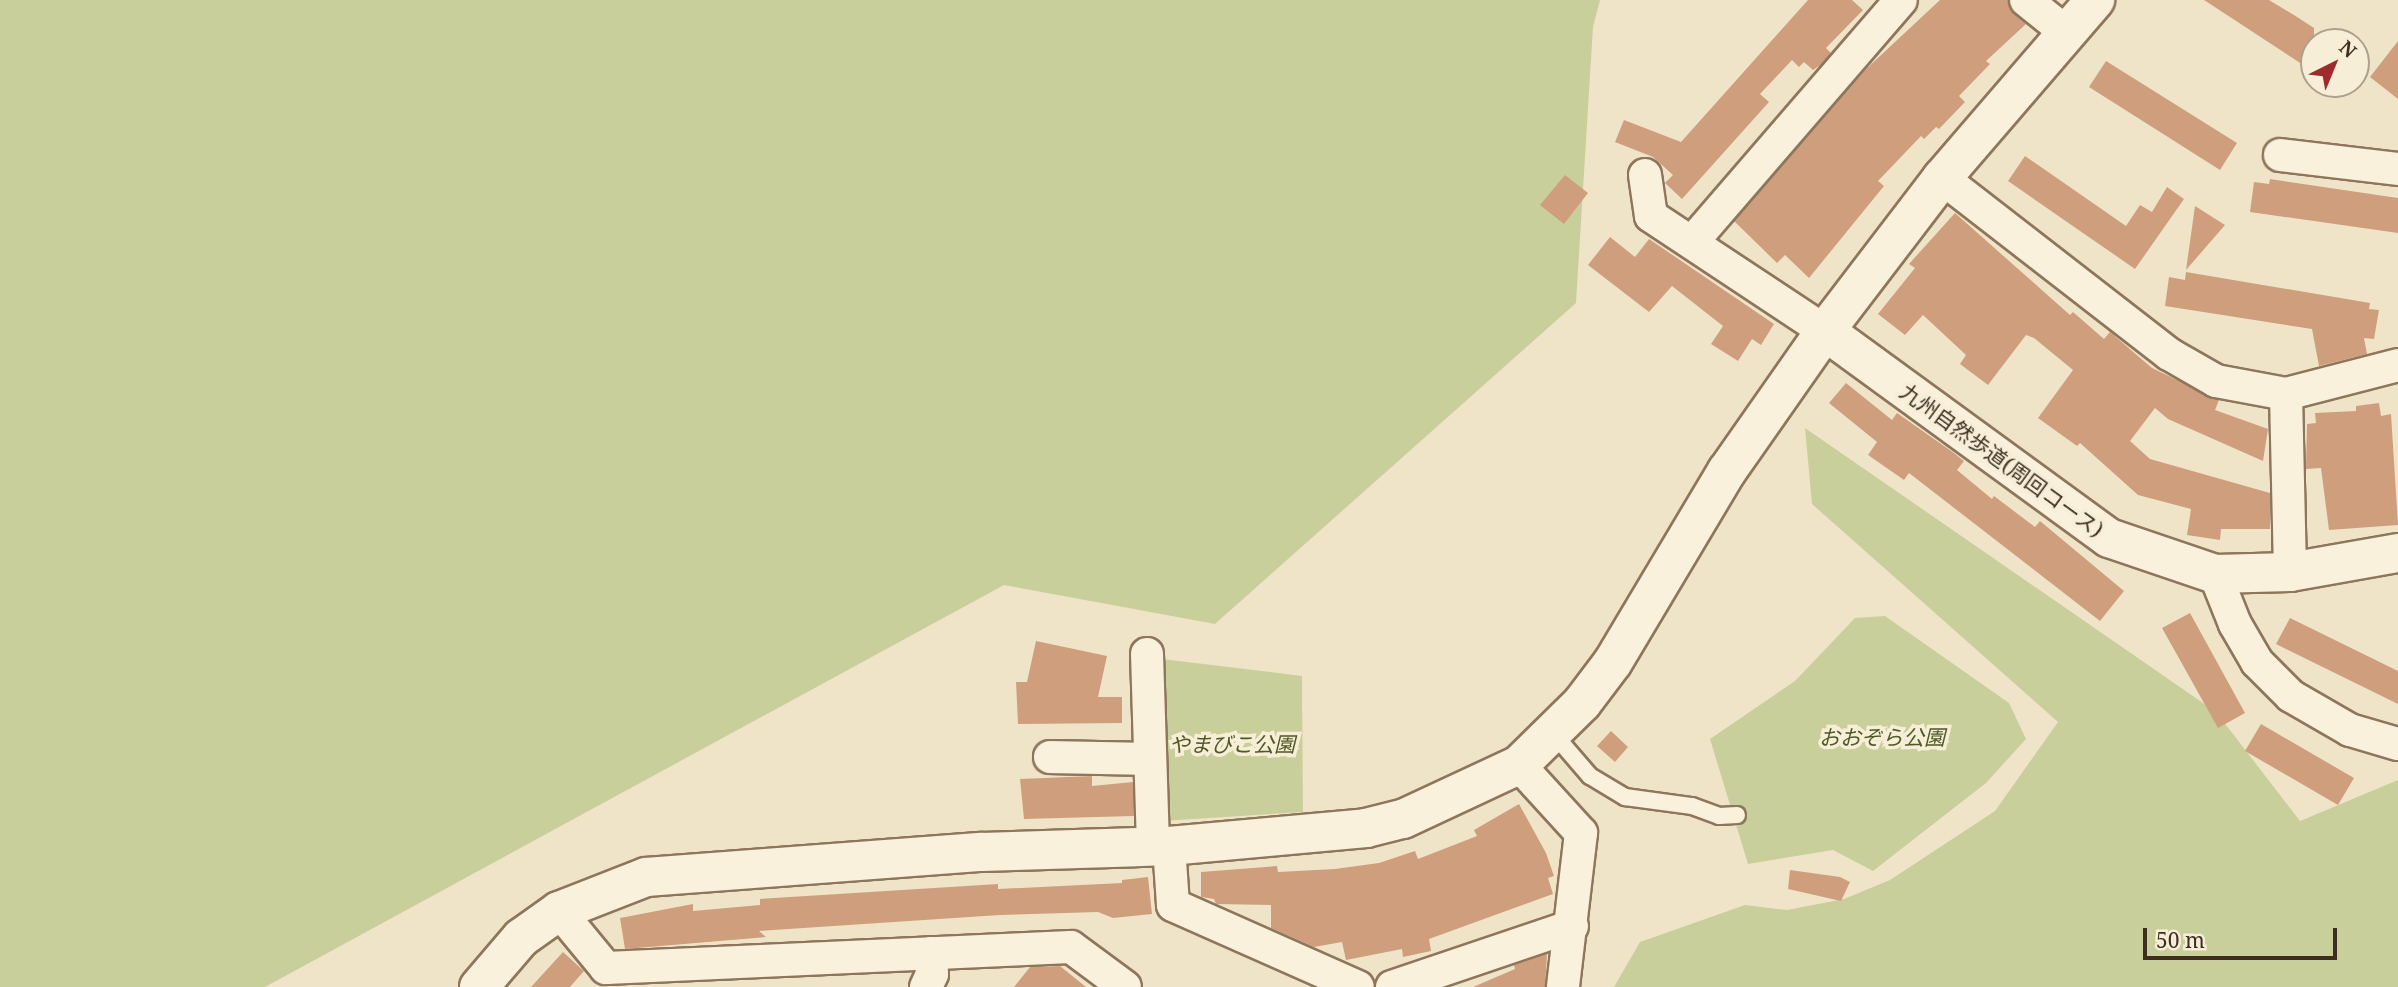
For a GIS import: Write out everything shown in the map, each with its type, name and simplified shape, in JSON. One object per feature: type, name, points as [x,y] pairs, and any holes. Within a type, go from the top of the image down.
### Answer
[{"type":"street","points":[[1693,241],[1901,0]]},
{"type":"street","points":[[2026,0],[2067,33]]},
{"type":"street","points":[[480,987],[521,938],[559,911],[613,886],[693,870],[982,852],[1161,846],[1366,828],[1403,819],[1519,765],[1552,732],[1613,662],[1727,471],[1825,331],[1942,178],[2095,0]]},
{"type":"street","points":[[2280,155],[2398,169]]},
{"type":"street","points":[[1644,175],[1651,216],[1693,241],[1825,331]]},
{"type":"street","points":[[1942,178],[2169,354],[2216,381],[2286,394],[2393,361]]},
{"type":"street","name":"九州自然歩道(周回コース)","points":[[1825,331],[2109,538],[2215,574],[2290,572],[2398,553]]},
{"type":"street","points":[[2286,394],[2290,572]]},
{"type":"street","points":[[2215,574],[2235,624],[2258,662],[2291,696],[2350,730],[2398,744]]},
{"type":"street","points":[[1147,654],[1150,759],[1161,846],[1173,905],[1358,987]]},
{"type":"street","points":[[1050,757],[1150,759]]},
{"type":"street","points":[[1519,765],[1581,833],[1563,987]]},
{"type":"street","points":[[559,911],[599,977],[764,975],[931,953],[1071,947],[1125,987]]},
{"type":"street","points":[[1392,987],[1572,926]]},
{"type":"street","points":[[926,987],[932,974],[931,953]]},
{"type":"lane","points":[[1552,732],[1590,776],[1625,797],[1692,806],[1719,816],[1737,814]]},
{"type":"green space","points":[[0,0],[1600,0],[1593,27],[1576,303],[1215,624],[1004,585],[265,987],[0,987]]},
{"type":"green space","points":[[1805,428],[2216,712],[2300,821],[2398,780],[2398,987],[1614,987],[1640,942],[1745,905],[1787,910],[1844,899],[1890,880],[1995,811],[2058,722],[1812,504]]},
{"type":"green space","name":"おおぞら公園","points":[[1885,616],[2009,703],[2026,739],[1986,783],[1873,871],[1833,850],[1748,864],[1710,739],[1795,681],[1855,618]]},
{"type":"green space","name":"やまびこ公園","points":[[1162,659],[1302,676],[1303,812],[1162,821]]},
{"type":"building","points":[[1808,0],[1852,0],[1863,10],[1826,48],[1831,53],[1822,64],[1813,70],[1804,62],[1799,67],[1792,60],[1760,94],[1769,102],[1682,199],[1665,183],[1673,175],[1653,157],[1615,142],[1624,120],[1681,142]]},
{"type":"building","points":[[1940,0],[2008,0],[2014,14],[2026,24],[1986,61],[1990,64],[1959,96],[1965,102],[1939,129],[1936,127],[1924,139],[1921,136],[1878,181],[1884,186],[1809,278],[1785,255],[1777,263],[1734,221],[1865,70]]},
{"type":"building","points":[[2204,0],[2269,0],[2314,28],[2300,28],[2300,63]]},
{"type":"building","points":[[2398,41],[2398,99],[2370,77]]},
{"type":"building","points":[[2106,61],[2237,143],[2220,170],[2089,87]]},
{"type":"building","points":[[2025,156],[2126,226],[2140,205],[2152,212],[2167,187],[2184,199],[2135,269],[2008,181]]},
{"type":"building","points":[[1565,175],[1588,193],[1564,224],[1540,205]]},
{"type":"building","points":[[2270,179],[2398,198],[2398,233],[2250,212],[2254,182],[2269,184]]},
{"type":"building","points":[[2195,206],[2225,225],[2186,270]]},
{"type":"building","points":[[1955,213],[2070,315],[2073,312],[2104,339],[2110,332],[2152,368],[2219,400],[2215,410],[2268,429],[2263,461],[2168,419],[2155,408],[2130,441],[2150,459],[2270,493],[2270,529],[2221,529],[2220,540],[2187,535],[2191,509],[2138,495],[2080,443],[2077,446],[2038,418],[2073,370],[2034,338],[2026,335],[1988,385],[1960,364],[1966,355],[1923,315],[1905,335],[1878,314],[1915,268],[1909,264]]},
{"type":"building","points":[[1610,237],[1635,257],[1649,239],[1774,324],[1761,345],[1752,339],[1738,361],[1711,344],[1723,326],[1672,286],[1649,312],[1588,265]]},
{"type":"building","points":[[2186,272],[2370,303],[2369,309],[2379,310],[2374,339],[2364,338],[2367,354],[2319,366],[2312,329],[2165,306],[2169,277],[2185,280]]},
{"type":"building","points":[[1846,383],[1892,420],[1897,413],[1954,453],[1964,461],[1957,470],[1992,499],[1994,496],[2035,527],[2040,521],[2124,591],[2100,621],[1909,473],[1904,480],[1868,455],[1877,442],[1829,403]]},
{"type":"building","points":[[2379,403],[2381,416],[2391,414],[2398,525],[2329,530],[2321,468],[2306,469],[2307,424],[2316,423],[2315,413],[2356,411],[2356,406]]},
{"type":"building","points":[[2190,613],[2245,713],[2218,728],[2162,628]]},
{"type":"building","points":[[2290,618],[2398,671],[2398,704],[2276,644]]},
{"type":"building","points":[[1036,641],[1107,656],[1098,697],[1122,697],[1122,723],[1018,724],[1016,682],[1027,682]]},
{"type":"building","points":[[2261,724],[2354,778],[2338,805],[2245,751]]},
{"type":"building","points":[[1611,731],[1628,747],[1615,762],[1597,746]]},
{"type":"building","points":[[1092,776],[1092,786],[1133,782],[1134,816],[1024,819],[1020,779]]},
{"type":"building","points":[[1519,804],[1546,853],[1554,876],[1548,878],[1553,894],[1429,939],[1431,951],[1403,957],[1402,949],[1346,960],[1342,942],[1314,947],[1271,928],[1271,905],[1216,904],[1214,899],[1201,897],[1201,872],[1277,866],[1278,872],[1335,869],[1379,863],[1415,851],[1418,859],[1477,836],[1474,830]]},
{"type":"building","points":[[1790,870],[1840,877],[1850,882],[1841,901],[1788,889]]},
{"type":"building","points":[[1148,877],[1152,914],[1113,918],[1098,912],[1000,915],[759,931],[766,937],[625,949],[620,918],[693,904],[693,911],[760,905],[760,899],[998,884],[998,889],[1122,883],[1122,880]]},
{"type":"building","points":[[563,952],[584,971],[570,987],[531,987]]},
{"type":"building","points":[[1547,954],[1545,987],[1473,987],[1515,969],[1514,965]]},
{"type":"building","points":[[1060,966],[1086,987],[1014,987],[1030,967]]}]
